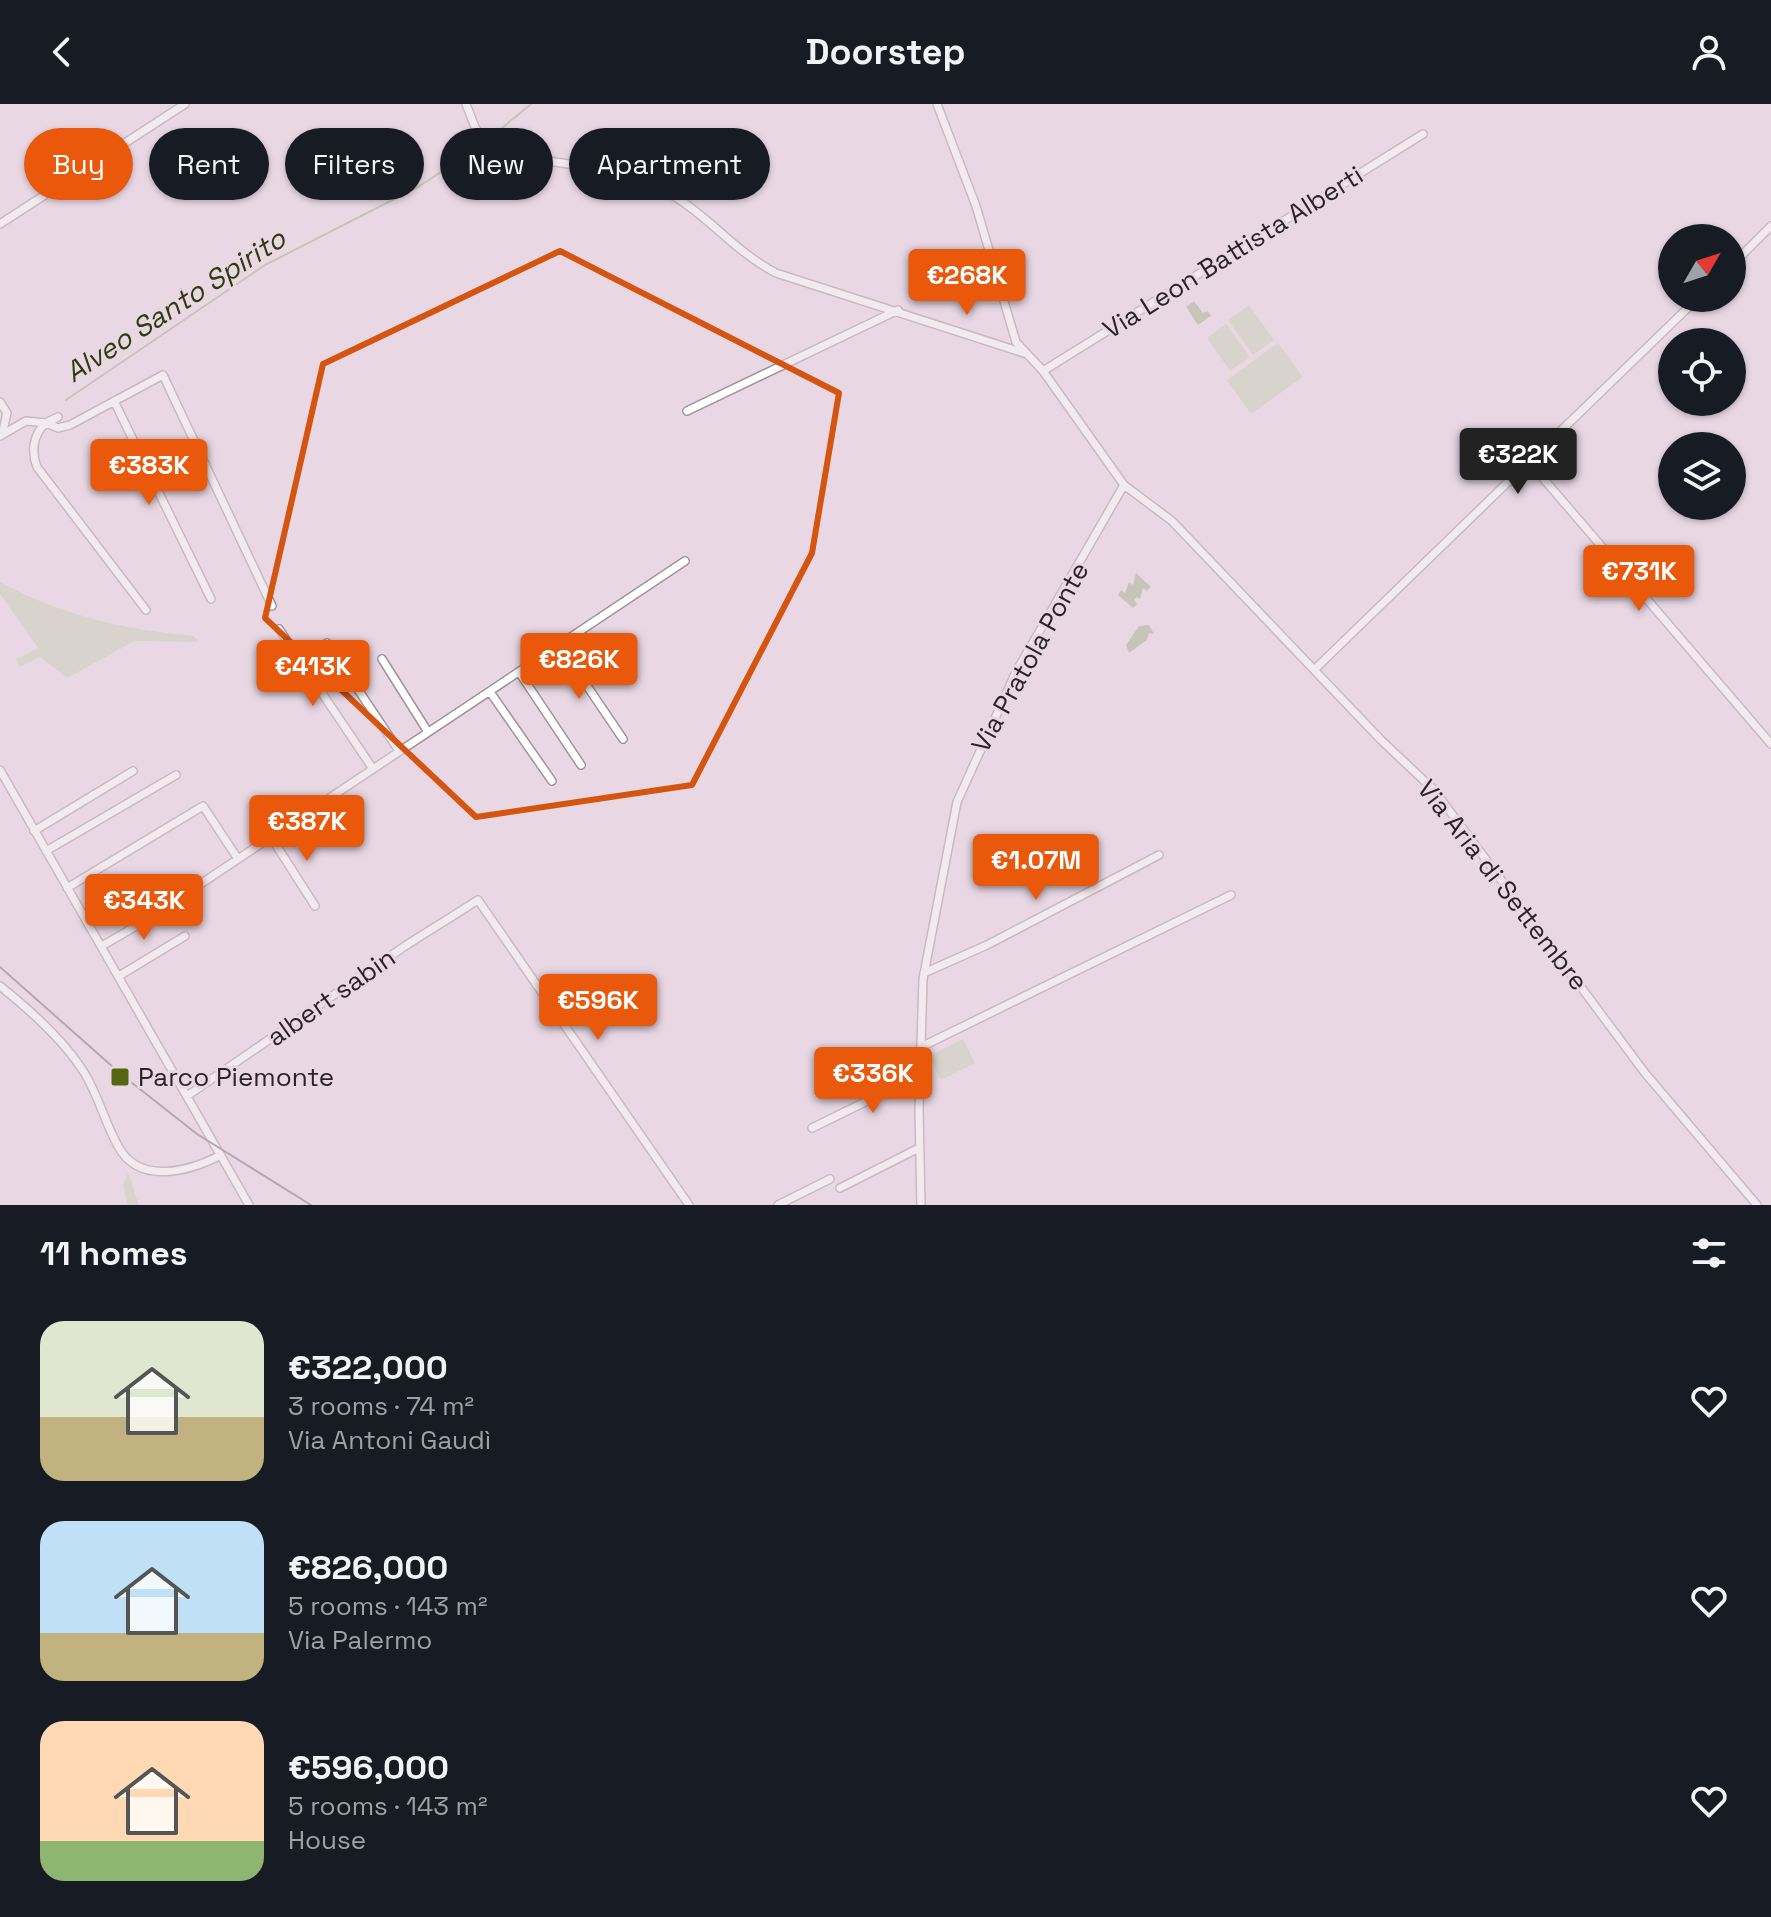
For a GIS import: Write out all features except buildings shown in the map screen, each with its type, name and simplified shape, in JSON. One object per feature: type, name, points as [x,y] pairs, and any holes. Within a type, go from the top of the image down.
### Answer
[{"type":"street","points":[[0,224],[185,104]]},
{"type":"street","points":[[466,104],[475,127],[491,153],[604,171],[659,188],[679,199],[739,252],[776,273],[898,310],[1026,354]]},
{"type":"street","name":"Via Aria di Settembre","points":[[937,104],[967,178],[1016,342],[1043,371],[1124,485],[1172,521],[1434,790],[1645,1073],[1757,1205]]},
{"type":"street","name":"Via Leon Battista Alberti","points":[[1043,371],[1423,134]]},
{"type":"street","points":[[1746,251],[1771,226]]},
{"type":"street","points":[[687,411],[898,310]]},
{"type":"street","points":[[1315,669],[1684,312]]},
{"type":"street","points":[[1,436],[26,421],[58,428],[70,425],[163,375],[272,606]]},
{"type":"street","points":[[114,401],[211,599]]},
{"type":"street","points":[[0,402],[7,413],[1,436]]},
{"type":"street","points":[[58,417],[39,428],[33,456],[37,467],[146,610]]},
{"type":"street","points":[[1530,463],[1771,744]]},
{"type":"street","name":"Via Pratola Ponte","points":[[921,1205],[919,1148],[924,973],[957,802],[1016,672],[1124,485]]},
{"type":"street","points":[[102,946],[685,561]]},
{"type":"street","points":[[279,629],[373,769]]},
{"type":"street","points":[[327,643],[399,751]]},
{"type":"street","points":[[560,646],[623,739]]},
{"type":"street","points":[[382,659],[428,732]]},
{"type":"street","points":[[519,672],[581,765]]},
{"type":"street","points":[[490,692],[552,781]]},
{"type":"street","points":[[0,770],[249,1205]]},
{"type":"street","points":[[34,831],[133,771]]},
{"type":"street","points":[[46,851],[176,775]]},
{"type":"street","points":[[67,888],[203,806],[238,859]]},
{"type":"street","points":[[271,837],[315,906]]},
{"type":"street","points":[[924,973],[987,945],[1159,855]]},
{"type":"street","points":[[921,1047],[1231,895]]},
{"type":"street","name":"albert sabin","points":[[187,1096],[405,946],[478,900],[689,1205]]},
{"type":"street","points":[[119,976],[185,936]]},
{"type":"street","points":[[2,990],[84,1071],[118,1148],[129,1162],[163,1172],[191,1171],[221,1155]]},
{"type":"street","points":[[812,1128],[920,1075]]},
{"type":"street","points":[[840,1188],[919,1148]]},
{"type":"street","points":[[778,1205],[830,1179]]},
{"type":"highlighted area","points":[[560,251],[839,393],[812,553],[692,785],[476,817],[265,618],[323,364]]},
{"type":"shaded area","points":[[1194,301],[1203,313],[1208,311],[1211,316],[1198,325],[1186,307]]},
{"type":"shaded area","points":[[1249,305],[1274,340],[1253,355],[1228,320]]},
{"type":"shaded area","points":[[1226,324],[1250,357],[1230,371],[1207,338]]},
{"type":"shaded area","points":[[1278,343],[1303,377],[1251,414],[1227,380]]},
{"type":"shaded area","points":[[1136,573],[1151,587],[1147,591],[1143,588],[1140,599],[1137,597],[1134,600],[1137,604],[1133,608],[1118,595],[1121,590],[1125,593],[1129,582],[1133,585]]},
{"type":"shaded area","points":[[0,582],[70,612],[144,630],[194,636],[198,642],[135,641],[67,678],[40,657],[20,667],[16,659],[38,648],[0,594]]},
{"type":"shaded area","points":[[1149,625],[1154,634],[1149,633],[1147,640],[1129,653],[1126,645],[1139,626]]},
{"type":"shaded area","points":[[963,1039],[975,1063],[941,1080],[929,1056]]},
{"type":"shaded area","points":[[128,1173],[139,1205],[128,1205],[123,1186]]},
{"type":"waterway","name":"Alveo Santo Spirito","points":[[502,128],[531,104]]},
{"type":"waterway","name":"Alveo Santo Spirito","points":[[66,400],[265,265],[418,187],[440,173]]},
{"type":"railway","points":[[0,967],[122,1075],[197,1134],[311,1205]]},
{"type":"place","name":"Parco Piemonte","points":[[120,1077]]}]
